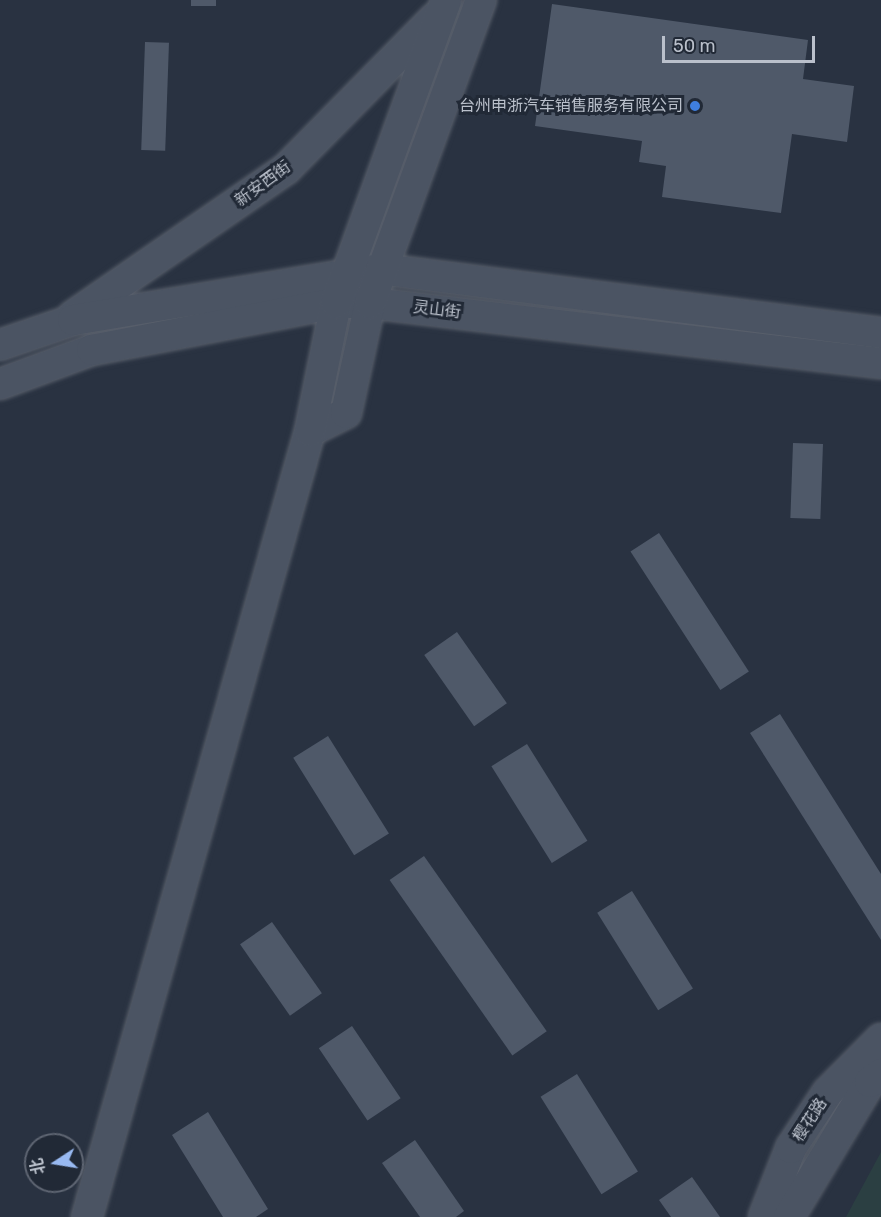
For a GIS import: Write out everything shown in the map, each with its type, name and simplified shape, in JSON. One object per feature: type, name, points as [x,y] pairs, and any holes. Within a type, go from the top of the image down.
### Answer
[{"type":"main road","points":[[310,431],[346,413],[370,303],[381,269],[481,0]]},
{"type":"main road","name":"新安西街","points":[[87,1217],[310,431],[336,303],[444,6]]},
{"type":"main road","name":"新安西街","points":[[59,325],[286,170],[444,6]]},
{"type":"main road","name":"灵山街","points":[[0,345],[59,325],[348,272],[381,269],[881,333]]},
{"type":"main road","name":"灵山街","points":[[0,384],[92,350],[336,303],[370,303],[881,363]]},
{"type":"main road","name":"樱花路","points":[[764,1217],[791,1148],[828,1092],[881,1039]]},
{"type":"main road","points":[[789,1217],[870,1082],[881,1074]]},
{"type":"green space","points":[[881,1152],[881,1217],[846,1217]]},
{"type":"building","points":[[191,0],[216,0],[216,6],[191,6]]},
{"type":"building","name":"台州申浙汽车销售服务有限公司","points":[[552,4],[808,40],[803,79],[854,86],[847,142],[792,134],[781,213],[662,197],[666,166],[639,162],[642,141],[535,126]]},
{"type":"building","points":[[145,42],[169,43],[165,151],[141,150]]},
{"type":"building","points":[[793,443],[823,444],[820,519],[790,518]]},
{"type":"building","points":[[659,533],[749,671],[720,690],[630,552]]},
{"type":"building","points":[[457,632],[507,703],[474,726],[424,655]]},
{"type":"building","points":[[780,714],[881,874],[881,940],[750,733]]},
{"type":"building","points":[[328,736],[389,834],[354,855],[293,758]]},
{"type":"building","points":[[527,744],[587,841],[552,863],[491,766]]},
{"type":"building","points":[[424,856],[547,1031],[512,1055],[390,880]]},
{"type":"building","points":[[632,891],[693,989],[658,1010],[597,913]]},
{"type":"building","points":[[272,922],[322,993],[290,1016],[240,944]]},
{"type":"building","points":[[352,1026],[401,1098],[367,1120],[319,1048]]},
{"type":"building","points":[[577,1074],[638,1172],[601,1194],[541,1097]]},
{"type":"building","points":[[208,1112],[268,1209],[256,1217],[223,1217],[172,1135]]},
{"type":"building","points":[[415,1140],[464,1211],[456,1217],[420,1217],[382,1163]]},
{"type":"building","points":[[692,1177],[720,1217],[671,1217],[659,1200]]},
{"type":"place","name":"台州申浙汽车销售服务有限公司","points":[[695,106]]}]
